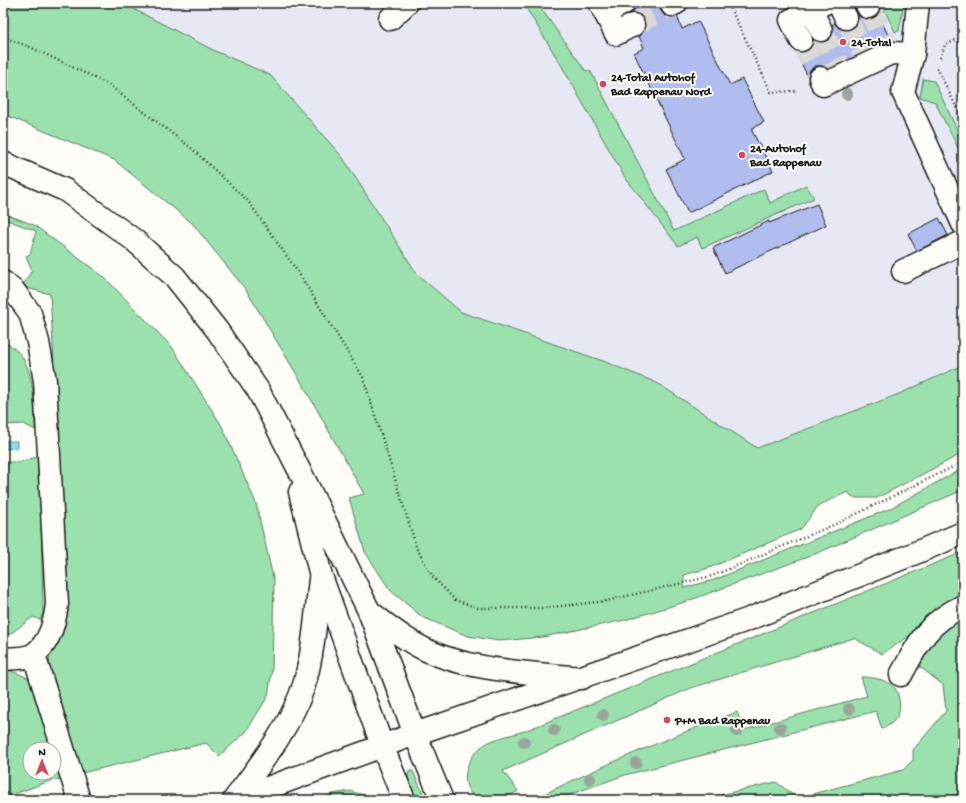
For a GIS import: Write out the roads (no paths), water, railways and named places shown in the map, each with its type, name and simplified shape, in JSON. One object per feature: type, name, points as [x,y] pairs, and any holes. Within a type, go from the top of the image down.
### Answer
[{"type":"main road","points":[[390,19],[407,3]]},
{"type":"main road","points":[[918,3],[913,54],[903,92],[963,224]]},
{"type":"main road","points":[[610,6],[616,34],[634,25]]},
{"type":"main road","points":[[801,40],[791,20],[818,6],[821,30]]},
{"type":"main road","points":[[813,84],[824,85],[842,72],[889,49],[913,54]]},
{"type":"main road","points":[[3,163],[65,190],[134,240],[175,277],[217,330],[258,390],[369,611],[415,734],[442,800]]},
{"type":"main road","points":[[903,271],[963,242]]},
{"type":"main road","points":[[3,282],[14,291],[30,313],[38,342],[45,381],[57,604],[55,620],[48,639],[34,655],[3,659]]},
{"type":"main road","points":[[294,460],[321,576],[383,748],[404,800]]},
{"type":"main road","points":[[235,800],[383,748],[415,734],[582,678],[744,621],[963,533]]},
{"type":"main road","points":[[235,800],[292,714],[304,685],[311,650],[321,576]]},
{"type":"main road","points":[[900,675],[921,639],[937,620],[963,606]]},
{"type":"main road","points":[[369,611],[396,632],[425,649],[459,661],[508,671],[582,678]]},
{"type":"main road","points":[[34,655],[79,800]]},
{"type":"water","points":[[3,441],[17,441],[17,448],[3,449]]},
{"type":"waterway","points":[[950,800],[963,797]]},
{"type":"tunnel","points":[[633,25],[672,5]]},
{"type":"tunnel","points":[[868,7],[887,45]]},
{"type":"tunnel","points":[[846,18],[865,56]]},
{"type":"tunnel","points":[[821,30],[840,68]]},
{"type":"tunnel","points":[[801,40],[820,78]]},
{"type":"place","name":"24-Total","points":[[843,42]]},
{"type":"place","name":"24-Total Autohof Bad Rappenau Nord","points":[[603,84]]},
{"type":"place","name":"24-Autohof Bad Rappenau","points":[[742,155]]},
{"type":"place","name":"P+M Bad Rappenau","points":[[667,720]]}]
